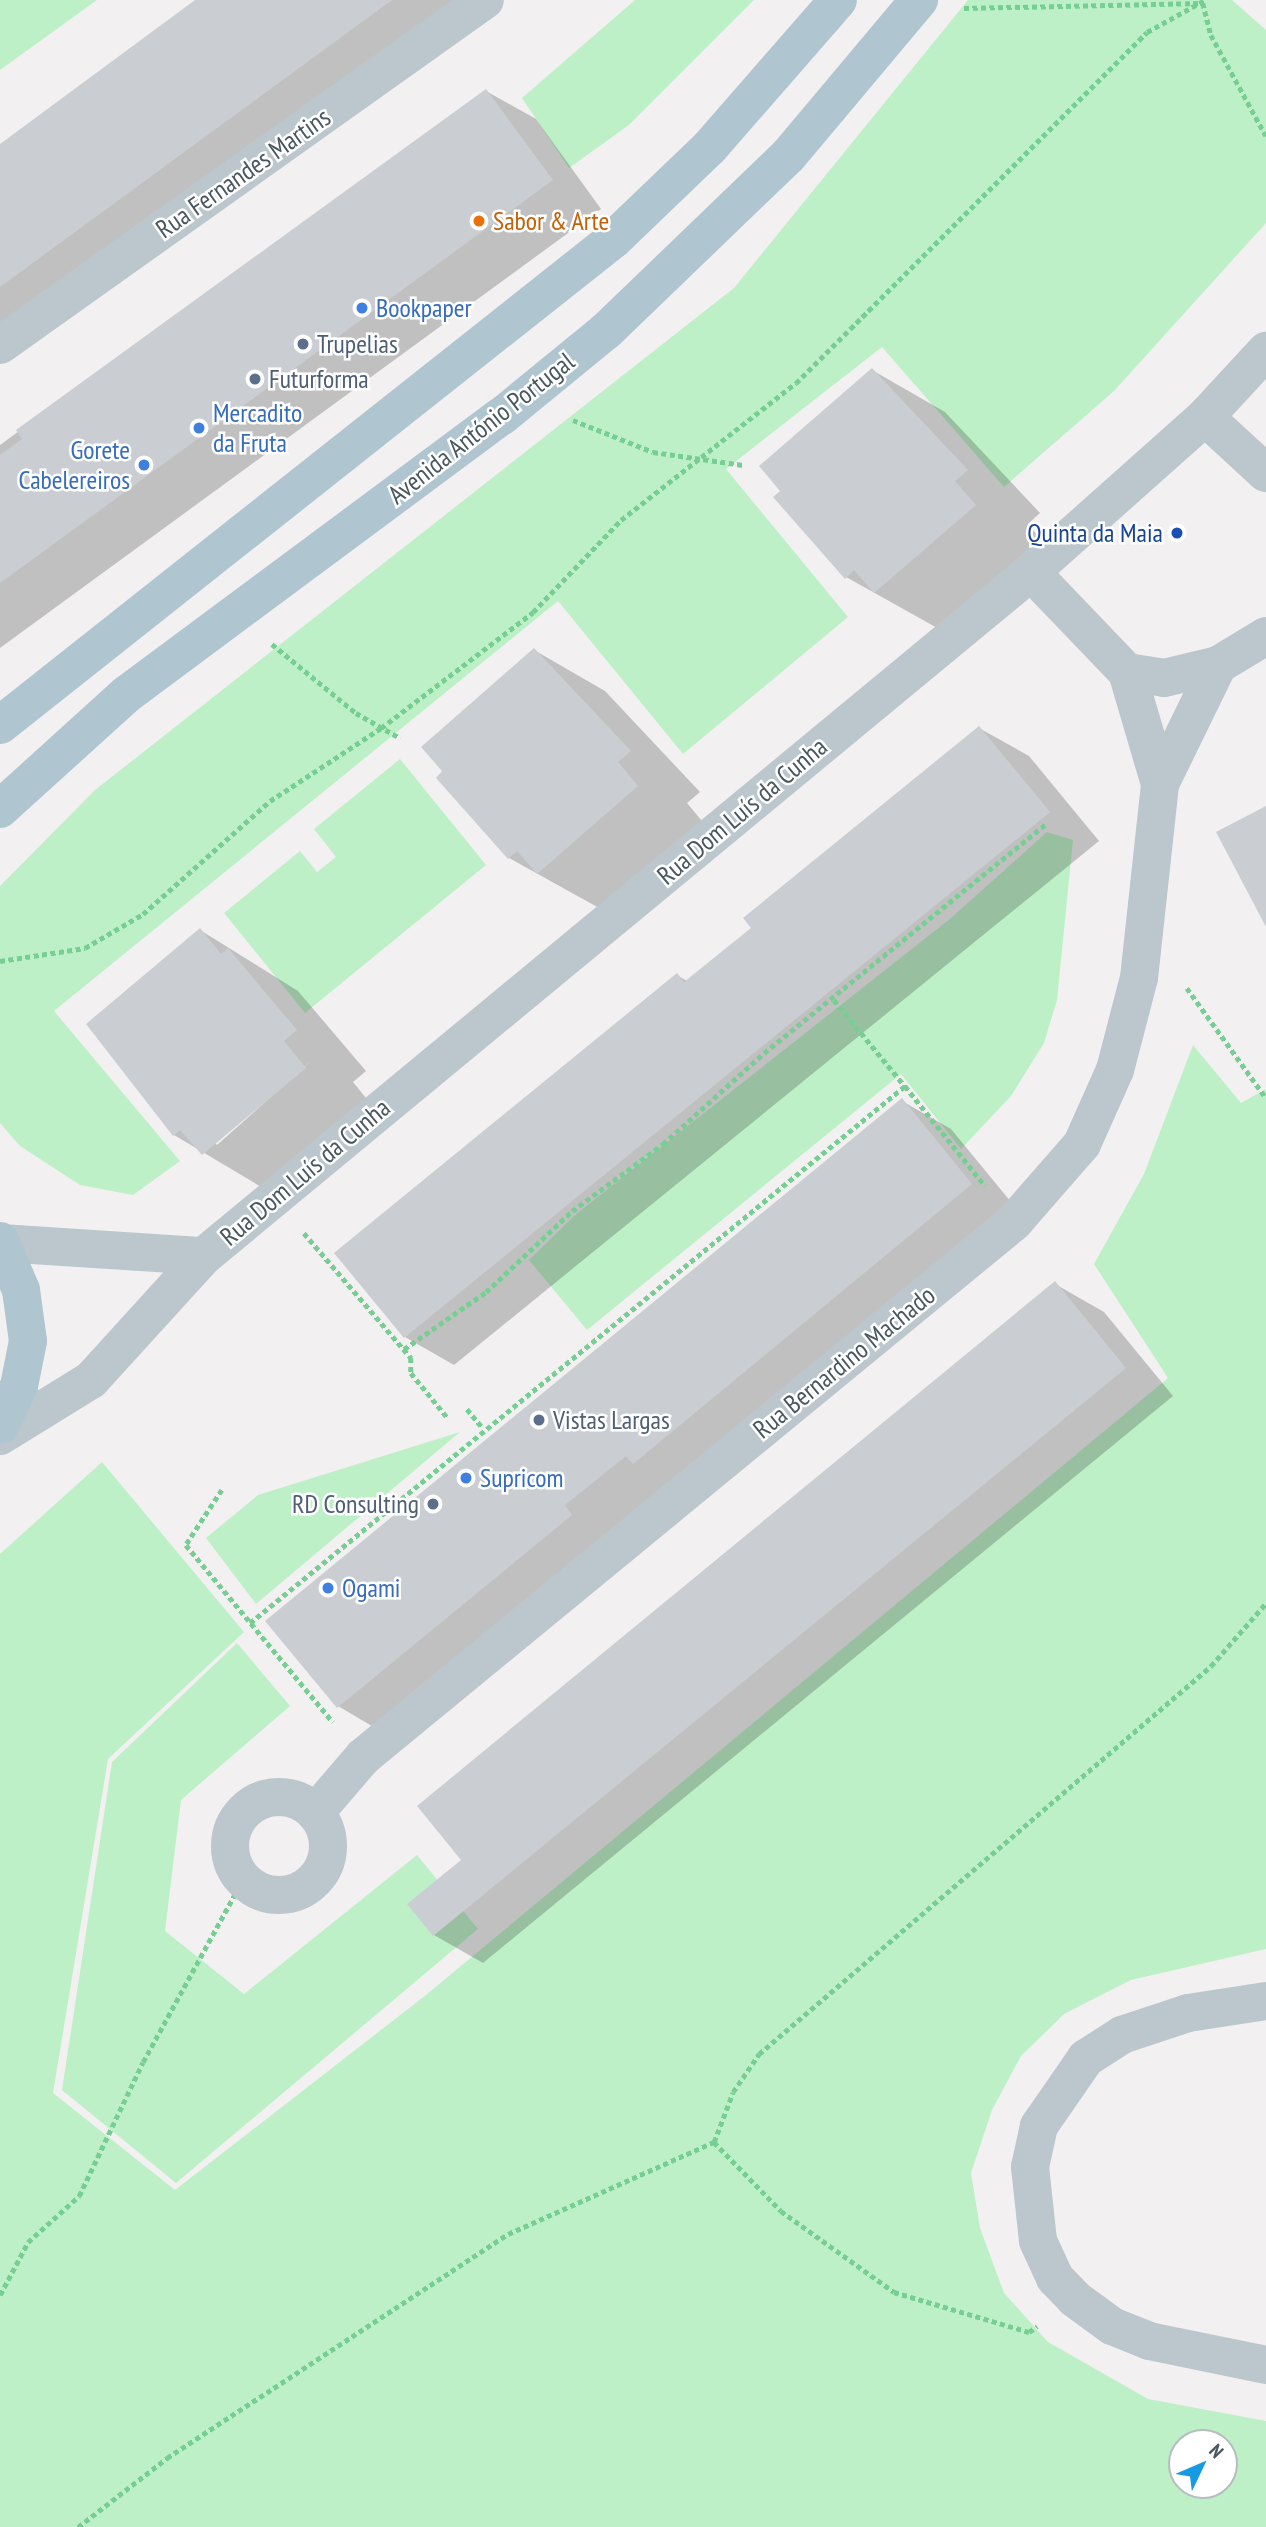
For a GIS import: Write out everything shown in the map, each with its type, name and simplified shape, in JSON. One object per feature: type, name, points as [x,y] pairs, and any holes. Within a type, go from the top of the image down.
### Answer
[{"type":"main road","points":[[0,725],[614,239],[709,148],[838,0]]},
{"type":"main road","name":"Avenida António Portugal","points":[[0,809],[127,694],[502,416],[606,331],[788,156],[935,3]]},
{"type":"main road","points":[[0,1425],[19,1386],[28,1340],[21,1290],[1,1242]]},
{"type":"street","name":"Rua Fernandes Martins","points":[[0,345],[485,0]]},
{"type":"street","name":"Rua Dom Luís da Cunha","points":[[0,1436],[91,1380],[204,1256],[1031,572],[1205,417],[1266,351]]},
{"type":"street","points":[[1205,417],[1266,473]]},
{"type":"street","points":[[1031,572],[1127,672],[1160,784]]},
{"type":"street","points":[[1127,672],[1164,678],[1218,664],[1266,636]]},
{"type":"street","points":[[1160,784],[1218,664]]},
{"type":"street","name":"Rua Bernardino Machado","points":[[315,1813],[363,1757],[1014,1222],[1082,1144],[1115,1070],[1139,978],[1160,784]]},
{"type":"street","name":"Rua Dom Luís da Cunha","points":[[1,1242],[204,1256]]},
{"type":"street","points":[[289,1797],[315,1813],[324,1827],[326,1861],[306,1887],[272,1894],[243,1879],[234,1866],[231,1836],[246,1810],[289,1797]]},
{"type":"street","points":[[1266,2001],[1188,2013],[1122,2035],[1086,2058],[1058,2092],[1039,2126],[1031,2208],[1055,2278],[1075,2299],[1112,2326],[1149,2341],[1266,2365]]},
{"type":"path","points":[[935,3],[979,11],[1204,1]]},
{"type":"path","points":[[1204,1],[1211,35],[1266,136]]},
{"type":"path","points":[[0,961],[85,948],[143,914],[270,801],[380,728],[533,612],[621,520],[708,455],[796,383],[1147,32],[1204,1]]},
{"type":"path","points":[[567,418],[653,452],[708,455],[743,464]]},
{"type":"path","points":[[266,638],[380,728],[401,738]]},
{"type":"path","points":[[404,1349],[486,1292],[572,1211],[663,1144],[1045,825]]},
{"type":"path","points":[[1185,985],[1266,1098]]},
{"type":"path","points":[[834,1000],[1014,1222]]},
{"type":"path","points":[[250,1623],[482,1427],[905,1086]]},
{"type":"path","points":[[274,1198],[404,1349],[411,1373],[447,1417]]},
{"type":"path","points":[[467,1409],[482,1427]]},
{"type":"path","points":[[222,1490],[186,1545],[363,1757]]},
{"type":"path","points":[[78,2527],[167,2458],[508,2234],[714,2142],[733,2092],[759,2054],[1211,1665],[1266,1603]]},
{"type":"path","points":[[0,2295],[28,2242],[79,2196],[143,2062],[243,1879]]},
{"type":"path","points":[[714,2142],[781,2211],[894,2292],[1029,2332],[1075,2299]]},
{"type":"green space","points":[[0,0],[97,0],[0,70]]},
{"type":"green space","points":[[635,0],[754,0],[629,125],[569,168],[522,98]]},
{"type":"green space","points":[[968,0],[1232,0],[1266,30],[1266,223],[1114,391],[1004,487],[882,347],[726,469],[848,617],[683,754],[558,601],[54,1011],[180,1161],[133,1195],[80,1185],[20,1146],[0,1123],[0,886],[95,790],[734,288]]},
{"type":"green space","points":[[400,759],[486,865],[305,1013],[224,913],[300,851],[317,872],[336,857],[314,829]]},
{"type":"green space","points":[[1047,832],[1073,840],[1057,1000],[1044,1043],[1011,1096],[961,1149],[901,1074],[587,1330],[529,1260],[575,1215],[951,918]]},
{"type":"green space","points":[[1193,1045],[1241,1103],[1266,1089],[1266,1949],[1131,1980],[1064,2014],[1021,2056],[992,2110],[971,2173],[980,2228],[1004,2293],[1048,2342],[1148,2399],[1266,2421],[1266,2527],[0,2527],[0,1554],[102,1462],[244,1632],[108,1759],[53,2093],[175,2190],[426,1995],[1168,1378],[1094,1264],[1144,1174]]},
{"type":"green space","points":[[460,1432],[256,1604],[206,1538],[258,1495]]},
{"type":"green space","points":[[237,1643],[290,1706],[181,1800],[165,1931],[244,1994],[417,1855],[478,1929],[176,2183],[62,2090],[112,1762]]},
{"type":"building","points":[[195,0],[392,0],[0,287],[0,144]]},
{"type":"building","points":[[486,89],[553,180],[0,583],[0,455],[22,439],[16,430]]},
{"type":"building","points":[[872,368],[968,470],[955,481],[976,505],[874,593],[854,570],[845,579],[773,497],[780,491],[759,466]]},
{"type":"building","points":[[534,648],[631,751],[618,762],[638,786],[537,874],[517,851],[508,859],[436,778],[442,771],[421,747]]},
{"type":"building","points":[[979,726],[1050,812],[404,1338],[334,1253],[677,973],[684,982],[751,928],[743,918]]},
{"type":"building","points":[[1266,806],[1266,927],[1216,832]]},
{"type":"building","points":[[200,928],[221,954],[228,948],[297,1030],[284,1041],[306,1068],[202,1155],[180,1130],[173,1136],[86,1024]]},
{"type":"building","points":[[902,1098],[972,1184],[633,1464],[626,1456],[565,1505],[572,1515],[337,1708],[265,1621]]},
{"type":"building","points":[[1055,1281],[1126,1368],[433,1936],[407,1904],[461,1860],[417,1806]]},
{"type":"place","name":"Sabor & Arte","points":[[479,221]]},
{"type":"place","name":"Bookpaper","points":[[362,308]]},
{"type":"place","name":"Trupelias","points":[[303,344]]},
{"type":"place","name":"Futurforma","points":[[255,379]]},
{"type":"place","name":"Mercadito da Fruta","points":[[199,428]]},
{"type":"place","name":"Gorete Cabelereiros","points":[[144,465]]},
{"type":"place","name":"Quinta da Maia","points":[[1177,533]]},
{"type":"place","name":"Vistas Largas","points":[[539,1420]]},
{"type":"place","name":"Supricom","points":[[466,1478]]},
{"type":"place","name":"RD Consulting","points":[[433,1504]]},
{"type":"place","name":"Ogami","points":[[328,1588]]}]
